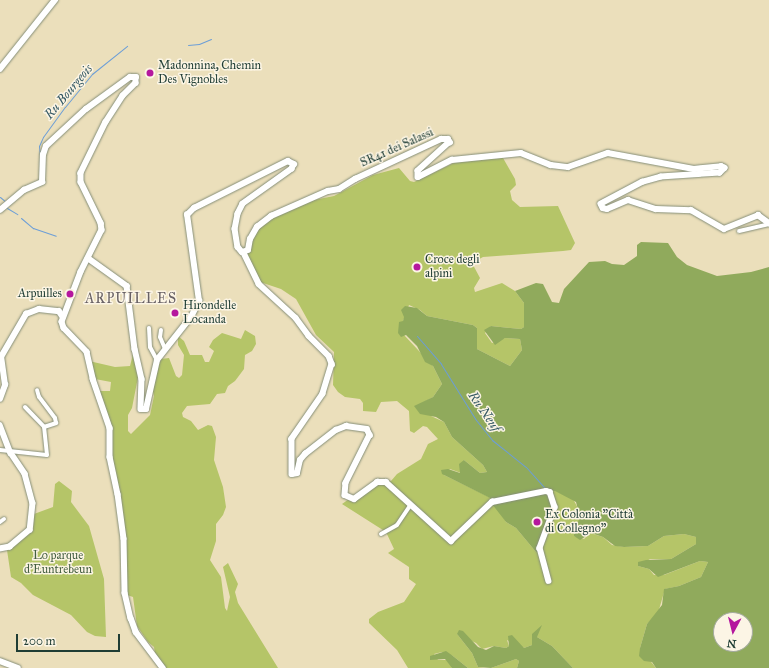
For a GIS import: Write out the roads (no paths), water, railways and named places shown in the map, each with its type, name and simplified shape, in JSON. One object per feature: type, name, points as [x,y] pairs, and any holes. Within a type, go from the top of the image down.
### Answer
[{"type":"street","points":[[0,68],[55,0]]},
{"type":"street","points":[[0,210],[8,205],[24,190],[42,182],[43,155],[46,146],[86,109],[132,76],[136,78],[136,83],[123,96],[106,122],[81,174],[81,182],[99,215],[102,230],[88,258],[63,317],[64,328],[87,352],[93,379],[110,428],[110,457],[118,494],[124,539],[125,593],[131,618],[136,632],[163,668]]},
{"type":"street","name":"SR41 dei Salassi","points":[[244,253],[257,227],[271,216],[328,191],[339,189],[441,139],[448,139],[450,142],[418,171],[418,176],[452,160],[521,153],[550,165],[568,167],[608,153],[694,169],[721,166],[725,168],[720,173],[661,177],[643,182],[601,204],[603,208],[607,209],[628,200],[656,209],[691,210],[724,229],[758,215],[769,224]]},
{"type":"street","points":[[88,258],[127,286],[142,379],[141,409],[146,409],[157,360],[189,318],[199,301],[186,215],[194,208],[292,161],[292,169],[244,204],[238,214],[235,229],[238,247],[244,253],[259,284],[296,318],[308,336],[329,356],[332,364],[322,394],[292,439],[292,473],[298,473],[300,460],[305,454],[336,430],[346,426],[366,429],[370,435],[346,483],[345,495],[354,499],[382,481],[451,540],[492,502],[523,497],[543,490],[550,492],[555,507],[555,513],[540,548],[549,581]]},
{"type":"street","points":[[739,231],[769,224]]},
{"type":"street","points":[[0,399],[5,385],[2,351],[26,314],[39,310],[59,311],[63,317]]},
{"type":"street","points":[[149,328],[150,347],[157,360]]},
{"type":"street","points":[[161,330],[160,337],[165,349]]},
{"type":"street","points":[[37,390],[39,397],[55,418],[56,423],[44,427]]},
{"type":"street","points":[[0,450],[11,453],[46,455],[44,427],[25,407]]},
{"type":"street","points":[[0,426],[11,453],[30,485],[33,502],[31,527],[17,542],[0,549]]},
{"type":"street","points":[[381,534],[397,525],[410,506]]},
{"type":"street","points":[[0,661],[18,668]]},
{"type":"waterway","name":"Ru Bourgeois","points":[[188,45],[199,44],[211,39]]},
{"type":"waterway","name":"Ru Bourgeois","points":[[40,156],[39,146],[43,137],[65,107],[92,74],[127,46]]},
{"type":"waterway","points":[[0,197],[6,202]]},
{"type":"waterway","points":[[7,208],[17,214]]},
{"type":"waterway","points":[[21,218],[33,228],[56,236]]},
{"type":"waterway","name":"Ru Neuf","points":[[417,336],[441,364],[476,420],[492,440],[526,467],[546,489]]},
{"type":"place","name":"Madonnina, Chemin Des Vignobles","points":[[150,73]]},
{"type":"place","name":"Croce degli alpini","points":[[417,267]]},
{"type":"place","name":"Arpuilles","points":[[70,294]]},
{"type":"place","name":"Hirondelle Locanda","points":[[175,313]]},
{"type":"place","name":"Ex Colonia \"Città di Collegno\"","points":[[537,522]]},
{"type":"district","name":"ARPUILLES","points":[[131,299]]},
{"type":"park label","name":"Lo parque d'Euntrebeun","points":[[58,563]]}]
